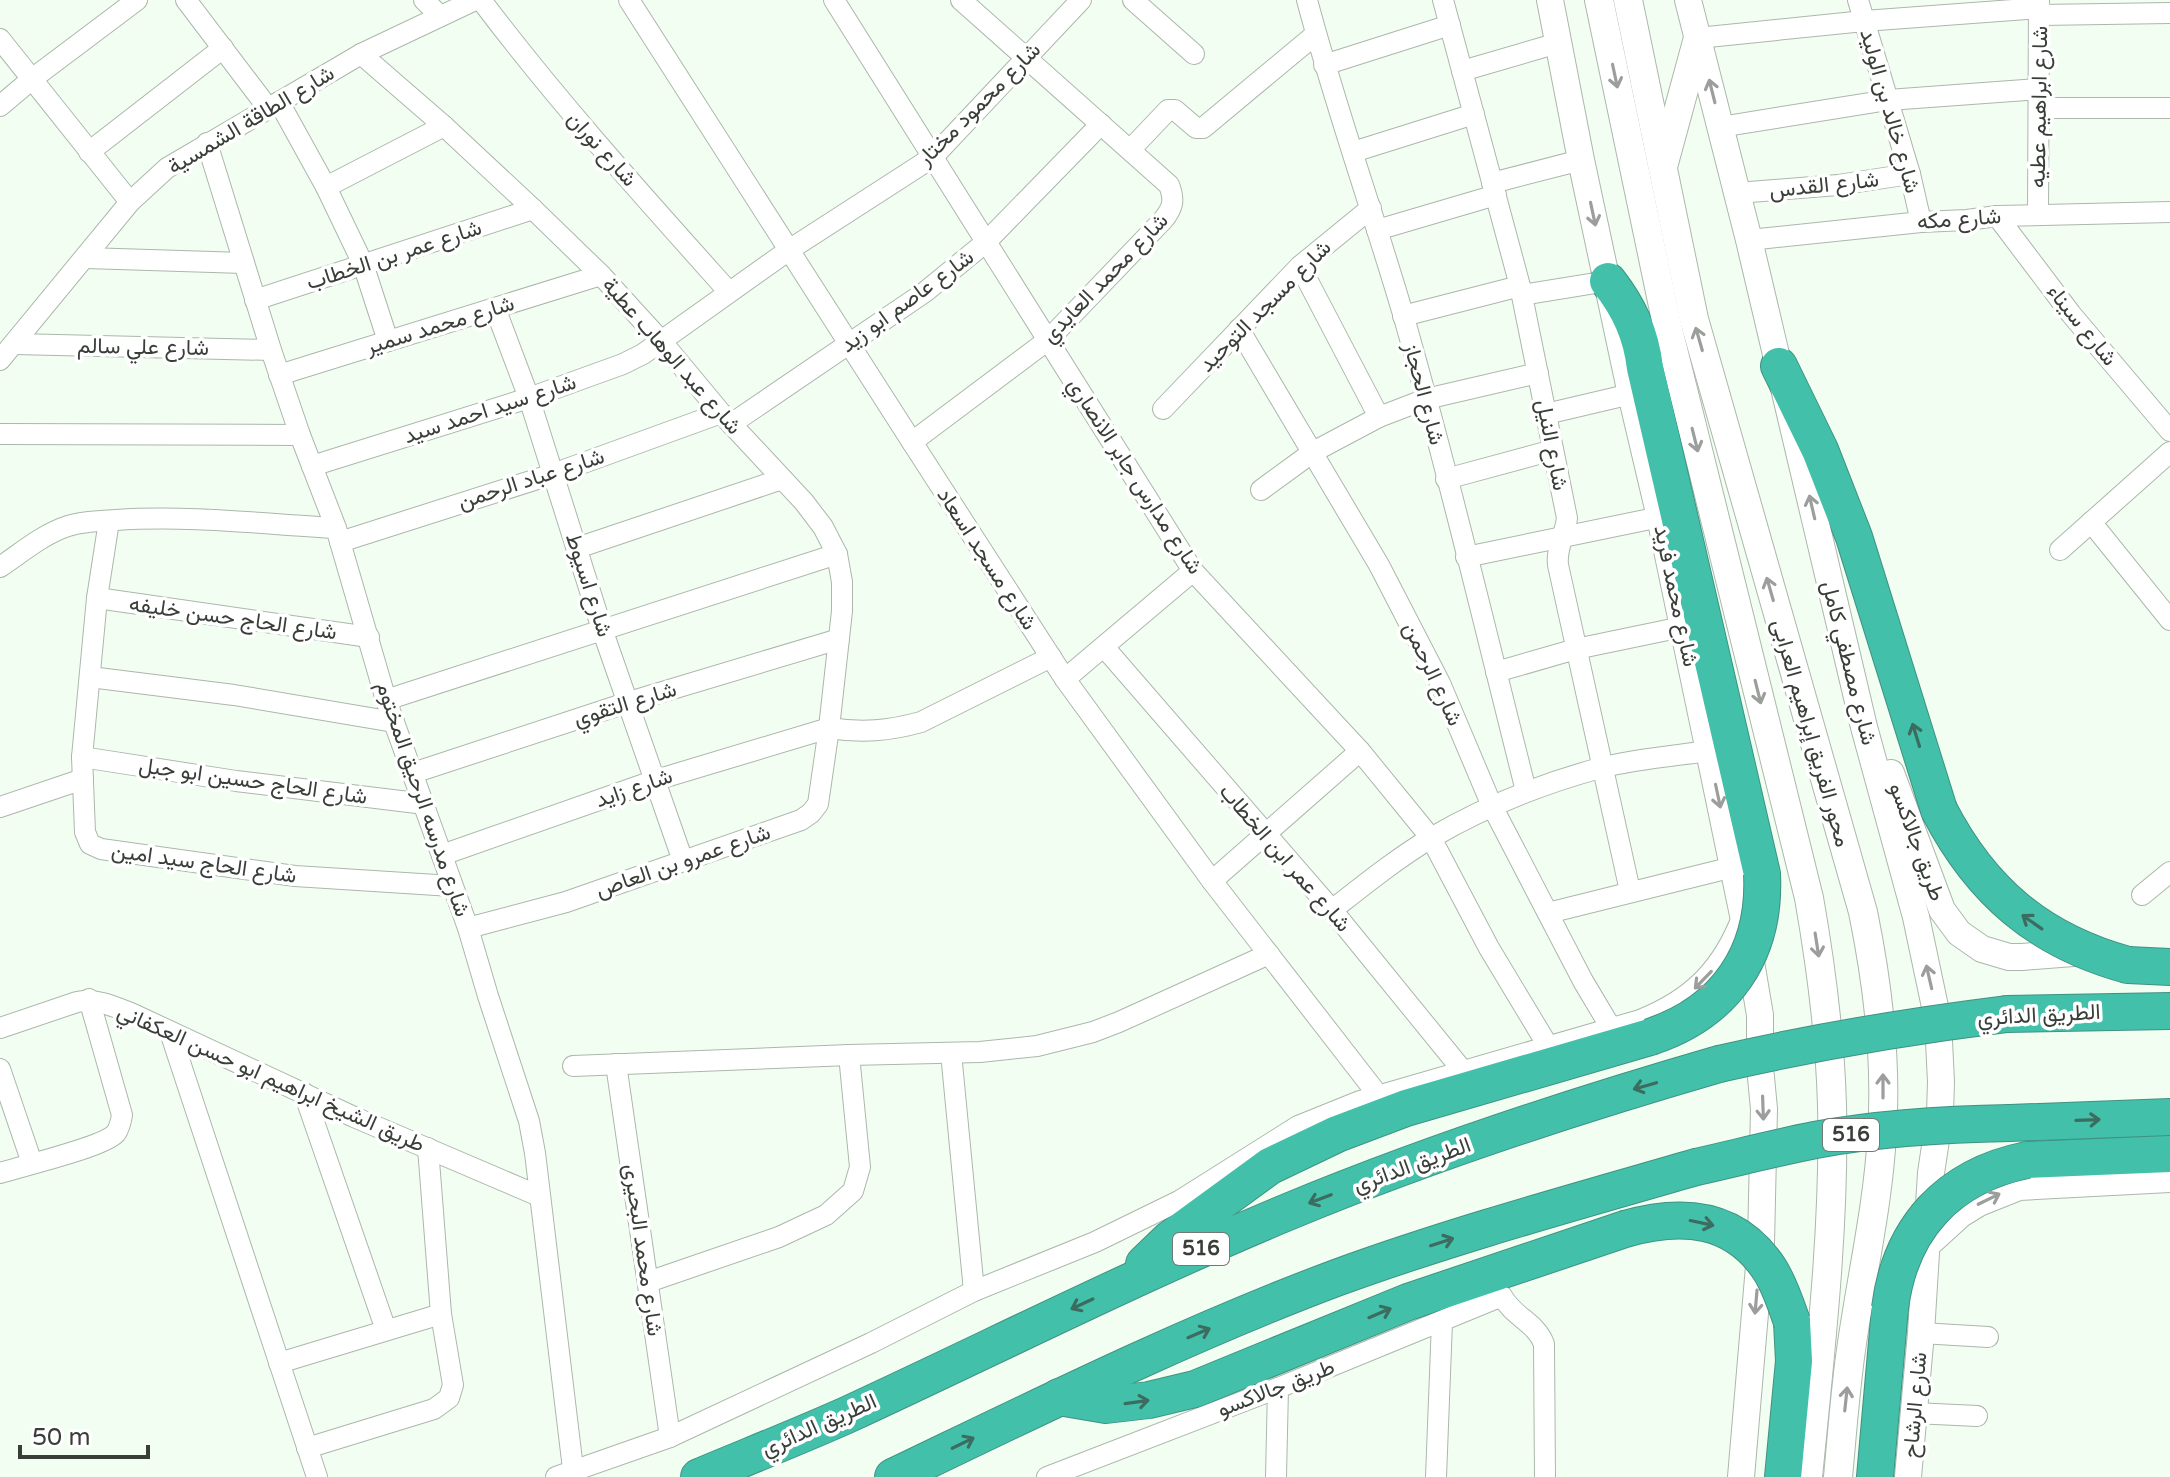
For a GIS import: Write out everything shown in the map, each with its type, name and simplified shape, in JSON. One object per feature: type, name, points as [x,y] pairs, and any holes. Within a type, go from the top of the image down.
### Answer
[{"type":"highway","points":[[1124,1284],[1170,1239],[1270,1166],[1371,1120],[1406,1108],[1678,1027],[1717,999],[1736,976],[1750,950],[1762,903],[1748,870],[1643,349],[1630,313],[1608,281]]},
{"type":"highway","points":[[1779,366],[1820,450],[1849,523],[1939,810],[1963,853],[2014,908],[2079,949],[2128,965],[2170,967]]},
{"type":"highway","name":"الطريق الدائري","points":[[699,1477],[847,1415],[1124,1284],[1276,1217],[1403,1167],[1546,1117],[1719,1064],[1852,1036],[2007,1014],[2170,1011]]},
{"type":"highway","name":"516","points":[[893,1477],[1196,1335],[1350,1274],[1492,1226],[1696,1167],[1817,1140],[1919,1126],[2170,1117]]},
{"type":"highway","points":[[1875,1477],[1895,1275],[1916,1230],[1928,1215],[1972,1179],[1989,1170],[2027,1160],[2170,1154]]},
{"type":"highway","points":[[1059,1397],[1106,1405],[1149,1400],[1195,1389],[1408,1302],[1625,1229],[1670,1219],[1694,1220],[1717,1226],[1738,1237],[1756,1252],[1781,1291],[1792,1322],[1794,1361],[1783,1477]]},
{"type":"main road","name":"محور الفريق إبراهيم العرابى","points":[[1606,1],[1662,168],[1694,319],[1863,912],[1879,1000],[1882,1136],[1876,1195],[1851,1351],[1838,1477]]},
{"type":"main road","name":"محور الفريق إبراهيم العرابى","points":[[1606,1],[1667,325],[1809,898],[1818,949],[1829,1052],[1832,1155],[1820,1350],[1808,1477]]},
{"type":"main road","points":[[1662,168],[1698,38]]},
{"type":"street","points":[[0,106],[137,0]]},
{"type":"street","points":[[186,0],[223,48],[274,105],[326,187],[363,264],[388,341]]},
{"type":"street","points":[[424,0],[440,16]]},
{"type":"street","name":"شارع الطاقة الشمسية","points":[[0,360],[130,202],[167,168],[361,54],[478,0]]},
{"type":"street","name":"شارع نوران","points":[[478,0],[574,118],[729,292]]},
{"type":"street","name":"شارع مسجد اسعاد","points":[[629,0],[1065,679],[1212,881],[1378,1095]]},
{"type":"street","name":"شارع مدارس جابر الانصاري","points":[[834,0],[1193,571],[1360,751],[1431,838],[1489,948],[1548,1046]]},
{"type":"street","name":"شارع محمد العايدي","points":[[912,442],[1048,340],[1172,210],[1174,197],[1169,185],[961,0]]},
{"type":"street","name":"شارع محمود مختار","points":[[729,292],[933,157],[1081,0]]},
{"type":"street","points":[[1133,0],[1194,54]]},
{"type":"street","name":"شارع الحجاز","points":[[1307,0],[1426,399],[1526,791]]},
{"type":"street","name":"شارع النيل","points":[[1443,0],[1521,291],[1567,518],[1557,555],[1558,565],[1630,891]]},
{"type":"street","name":"شارع محمد فريد","points":[[1550,0],[1581,160],[1709,751],[1748,870],[1743,915],[1760,1015],[1764,1109],[1761,1243],[1741,1477]]},
{"type":"street","name":"شارع مصطفي كامل","points":[[1688,0],[1749,240],[1864,727],[1916,917],[1938,1021],[1941,1082],[1937,1143],[1931,1173],[1921,1333]]},
{"type":"street","name":"شارع خالد بن الوليد","points":[[1858,0],[1910,174],[1921,222]]},
{"type":"street","points":[[1698,38],[1864,21],[2040,8],[2170,13]]},
{"type":"street","name":"شارع ابراهيم عطيه","points":[[2038,215],[2040,8]]},
{"type":"street","points":[[1324,65],[1450,25]]},
{"type":"street","points":[[1130,150],[1168,110],[1175,110],[1196,128],[1203,128],[1316,34]]},
{"type":"street","points":[[1462,71],[1558,43]]},
{"type":"street","points":[[2,45],[130,202]]},
{"type":"street","points":[[89,152],[223,48]]},
{"type":"street","name":"شارع عبد الوهاب عطية","points":[[361,54],[444,126],[601,275],[823,527],[837,554],[842,597],[829,728]]},
{"type":"street","points":[[1720,127],[1888,100],[2039,98],[2170,108]]},
{"type":"street","points":[[1353,152],[1474,114]]},
{"type":"street","name":"شارع عاصم ابو زيد","points":[[726,419],[849,345],[925,292],[986,242],[1101,124]]},
{"type":"street","points":[[326,187],[444,126]]},
{"type":"street","name":"شارع مدرسه الرحيق المختوم","points":[[207,143],[279,375],[338,535],[386,700],[468,928],[529,1121],[535,1153],[568,1475]]},
{"type":"street","points":[[1377,230],[1581,160]]},
{"type":"street","name":"شارع القدس","points":[[1737,193],[1838,185],[1910,174]]},
{"type":"street","name":"شارع مسجد التوحيد","points":[[1163,409],[1300,266],[1371,208]]},
{"type":"street","name":"شارع عمر بن الخطاب","points":[[255,300],[533,209]]},
{"type":"street","name":"شارع مكه","points":[[1749,240],[1997,216],[2170,212]]},
{"type":"street","name":"شارع سيناء","points":[[1997,216],[2071,314],[2170,431]]},
{"type":"street","points":[[86,258],[244,263]]},
{"type":"street","points":[[1300,266],[1379,417]]},
{"type":"street","name":"شارع محمد سمير","points":[[279,375],[601,275]]},
{"type":"street","points":[[1403,316],[1521,291],[1608,281]]},
{"type":"street","name":"شارع سيد احمد سيد","points":[[312,466],[529,398],[623,364],[662,342],[729,292]]},
{"type":"street","name":"شارع اسيوط","points":[[495,308],[529,398],[602,629],[683,861]]},
{"type":"street","name":"شارع الرحمن","points":[[1239,329],[1379,565],[1440,683],[1492,806],[1583,981],[1611,1028]]},
{"type":"street","name":"شارع علي سالم","points":[[15,344],[271,350]]},
{"type":"street","points":[[1261,490],[1313,452],[1379,417],[1426,399],[1538,373]]},
{"type":"street","points":[[1546,414],[1631,394]]},
{"type":"street","name":"شارع عباد الرحمن","points":[[338,535],[553,474],[726,419]]},
{"type":"street","points":[[0,434],[300,435]]},
{"type":"street","points":[[1446,479],[1553,450]]},
{"type":"street","points":[[2060,550],[2170,452]]},
{"type":"street","points":[[577,548],[782,479]]},
{"type":"street","points":[[1466,557],[1660,517]]},
{"type":"street","points":[[0,567],[68,525],[109,521],[205,521],[338,535]]},
{"type":"street","name":"شارع الحاج سيد امين","points":[[109,521],[97,598],[82,757],[85,832],[90,844],[101,849],[295,876],[452,886]]},
{"type":"street","points":[[2091,522],[2170,620]]},
{"type":"street","points":[[386,700],[837,554]]},
{"type":"street","points":[[1065,679],[1193,571]]},
{"type":"street","name":"شارع الحاج حسن خليفه","points":[[97,598],[369,637]]},
{"type":"street","points":[[1496,672],[1576,649],[1682,627]]},
{"type":"street","name":"شارع التقوي","points":[[413,773],[629,702],[839,639]]},
{"type":"street","name":"شارع عمر ابن الخطاب","points":[[1104,647],[1332,910],[1463,1071]]},
{"type":"street","points":[[829,728],[875,732],[921,722],[1051,657]]},
{"type":"street","points":[[90,677],[234,695],[394,722]]},
{"type":"street","name":"طريق جالاكسو","points":[[1864,727],[1894,779],[1942,910],[1959,933],[1970,941],[1995,954],[2022,957],[2170,949]]},
{"type":"street","name":"شارع زايد","points":[[442,855],[656,780],[829,728]]},
{"type":"street","name":"شارع عمرو بن العاص","points":[[468,928],[566,902],[801,820],[818,804],[829,728]]},
{"type":"street","points":[[1212,881],[1360,751]]},
{"type":"street","points":[[1332,910],[1431,838],[1526,791],[1602,767],[1709,751]]},
{"type":"street","name":"شارع الحاج حسين ابو جبل","points":[[82,757],[236,781],[425,804]]},
{"type":"street","points":[[1,804],[83,779]]},
{"type":"street","points":[[1548,913],[1630,891],[1748,870]]},
{"type":"street","points":[[2142,895],[2170,872]]},
{"type":"street","points":[[568,1475],[670,1437],[974,1291],[1095,1242],[1179,1201],[1298,1126],[1340,1108],[1658,1013],[1691,992],[1717,965],[1743,915]]},
{"type":"street","points":[[573,1066],[951,1053],[1037,1046],[1093,1032],[1269,954]]},
{"type":"street","points":[[0,1173],[100,1143],[116,1133],[122,1115],[89,999]]},
{"type":"street","name":"طريق الشيخ ابراهيم ابو حسن العكفاني","points":[[0,1028],[89,999],[133,1014],[354,1117],[539,1196]]},
{"type":"street","points":[[170,1032],[317,1477]]},
{"type":"street","points":[[951,1053],[974,1291]]},
{"type":"street","points":[[648,1282],[779,1237],[826,1215],[853,1191],[860,1167],[849,1055]]},
{"type":"street","name":"شارع محمد البحيرى","points":[[616,1064],[670,1437]]},
{"type":"street","points":[[0,1069],[32,1163]]},
{"type":"street","points":[[304,1093],[386,1330]]},
{"type":"street","points":[[307,1448],[434,1409],[449,1398],[453,1385],[441,1314],[428,1148]]},
{"type":"street","points":[[1927,1245],[1961,1214],[2019,1187],[2170,1179]]},
{"type":"street","name":"طريق جالاكسو","points":[[1047,1477],[1278,1388],[1502,1296],[1514,1313],[1536,1329],[1544,1344],[1545,1477]]},
{"type":"street","points":[[279,1363],[441,1314]]},
{"type":"street","points":[[1436,1477],[1442,1322]]},
{"type":"street","points":[[1921,1333],[1988,1337]]},
{"type":"street","name":"شارع الرشاح","points":[[1908,1477],[1921,1333]]},
{"type":"street","points":[[1276,1477],[1278,1388]]},
{"type":"street","points":[[1914,1413],[1977,1416]]}]
